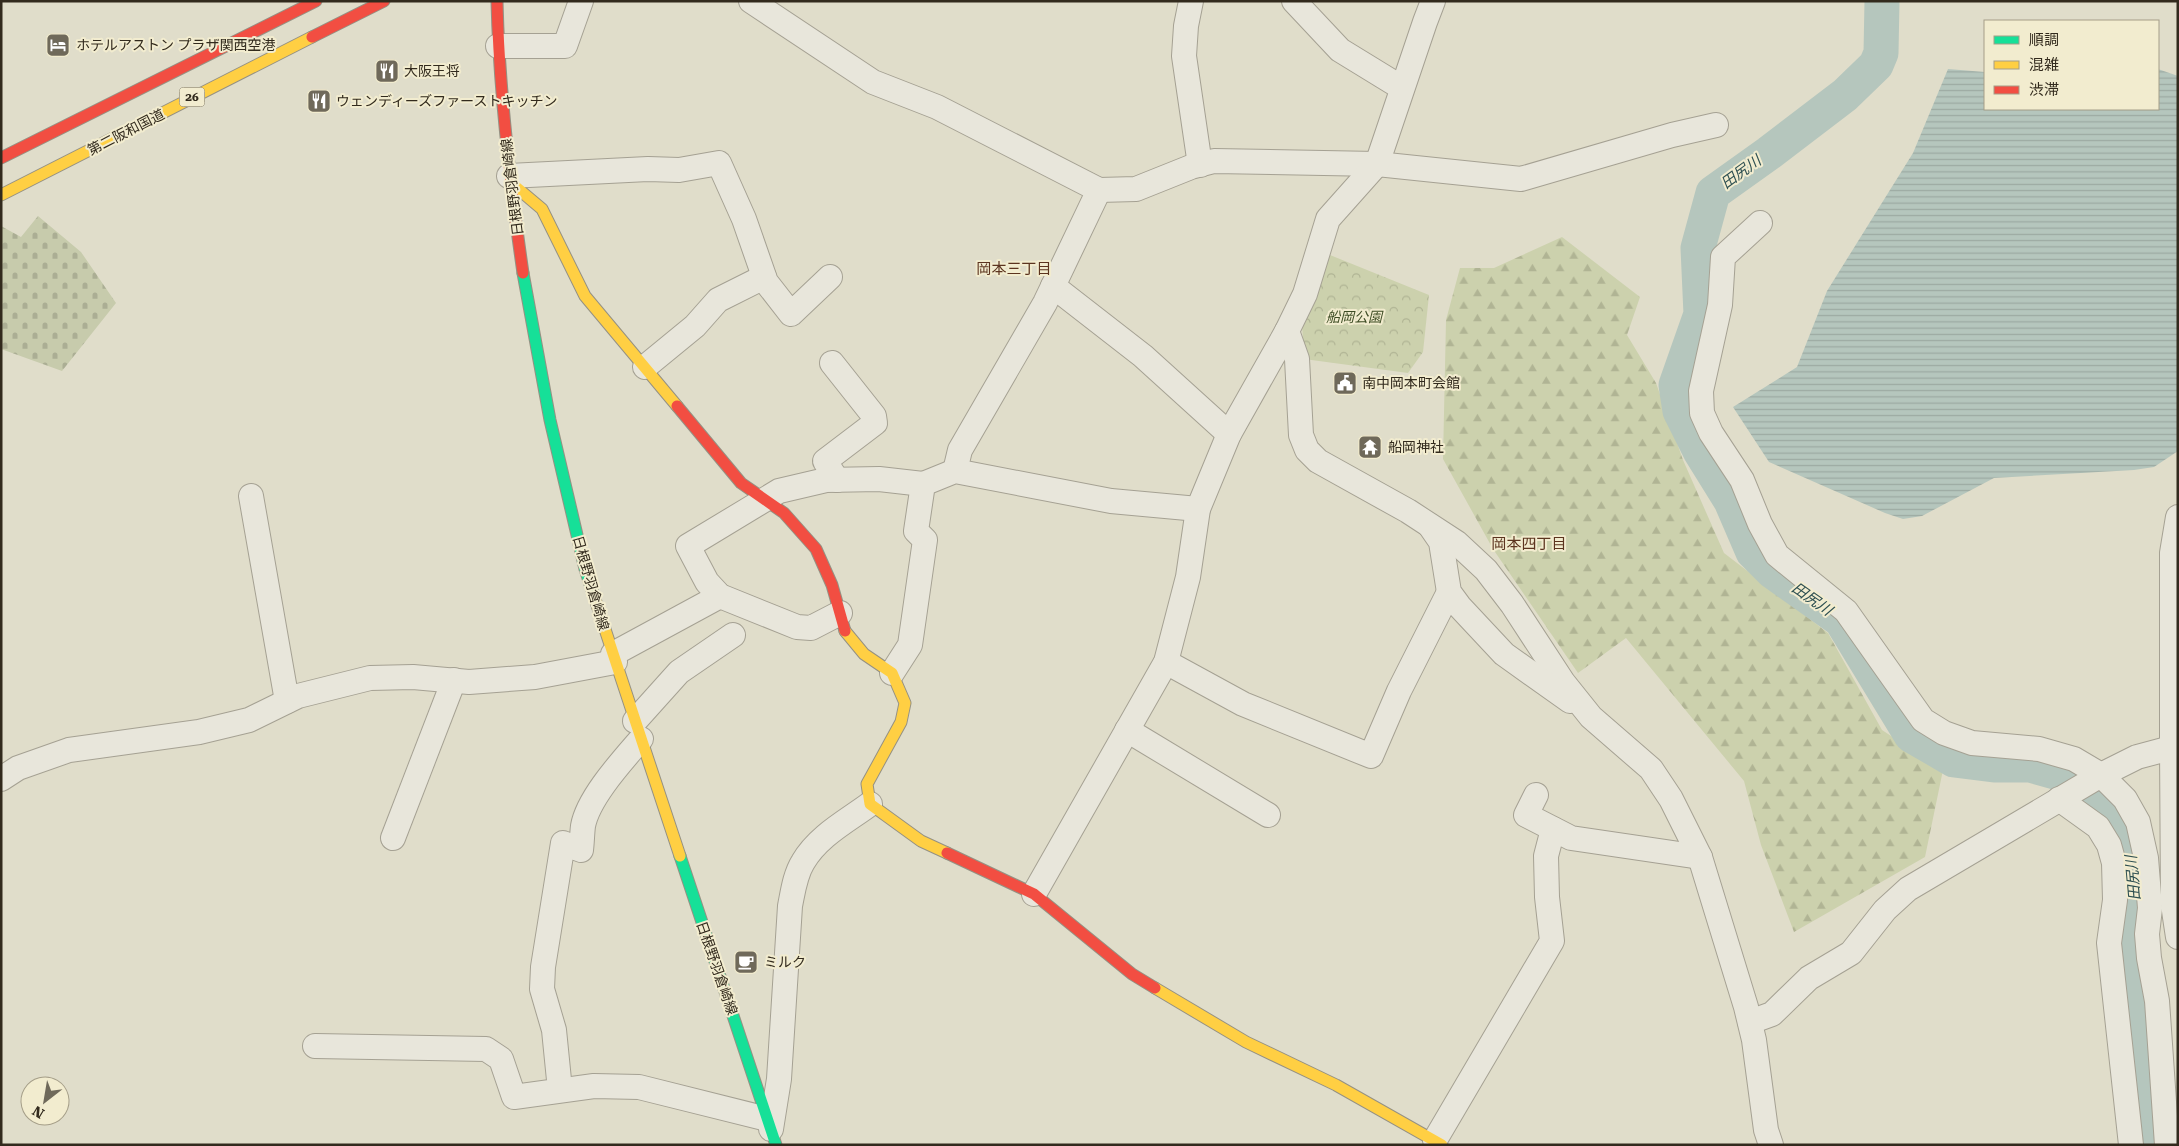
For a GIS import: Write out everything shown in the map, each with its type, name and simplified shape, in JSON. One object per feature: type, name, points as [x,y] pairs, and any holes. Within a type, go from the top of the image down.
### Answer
[{"type":"main road","name":"26","points":[[1,158],[316,1]]},
{"type":"main road","name":"第二阪和国道","points":[[1,195],[384,1]]},
{"type":"main road","name":"日根野羽倉崎線","points":[[497,1],[498,46],[510,179],[527,302],[550,420],[585,569],[771,1131]]},
{"type":"main road","points":[[510,179],[542,209],[585,296],[741,483],[784,513],[816,549],[832,586],[845,631],[864,654],[892,674],[900,688],[905,703],[901,722],[867,784],[870,804],[920,841],[1034,894],[1132,974],[1246,1042],[1336,1084],[1438,1142]]},
{"type":"street","points":[[498,46],[566,46],[581,1]]},
{"type":"street","points":[[751,1],[873,82],[937,107],[1099,190],[1136,189],[1214,161],[1376,164],[1521,179],[1672,135],[1716,125]]},
{"type":"street","points":[[1191,1],[1186,26],[1184,56],[1200,165]]},
{"type":"street","points":[[1294,1],[1340,50],[1402,88]]},
{"type":"street","points":[[1034,894],[1166,662],[1188,577],[1198,509],[1229,434],[1287,331],[1305,294],[1328,219],[1376,164],[1433,1]]},
{"type":"street","points":[[510,179],[648,169],[679,170],[719,163],[744,219],[766,282],[791,314],[830,277]]},
{"type":"street","points":[[955,471],[960,450],[1053,286],[1099,190]]},
{"type":"street","points":[[1760,223],[1723,258],[1720,305],[1701,390],[1702,413],[1711,433],[1742,480],[1760,524],[1777,555],[1846,611],[1922,720],[1944,733],[1972,743],[2039,749],[2074,759],[2101,775],[2125,799],[2138,822],[2146,858],[2150,908],[2147,934],[2149,958],[2157,1000],[2167,1145]]},
{"type":"street","points":[[645,367],[695,326],[718,300],[764,277]]},
{"type":"street","points":[[1053,286],[1143,356],[1229,434]]},
{"type":"street","points":[[1287,331],[1297,359],[1301,435],[1307,450],[1318,461],[1408,511],[1457,543],[1486,570],[1512,604],[1563,682],[1592,717]]},
{"type":"street","points":[[832,363],[874,416],[875,423],[826,461],[837,480]]},
{"type":"street","points":[[840,613],[812,628],[797,627],[720,596],[707,582],[688,546],[779,491],[826,480],[879,479],[922,484],[955,471],[1111,501],[1198,509]]},
{"type":"street","points":[[892,674],[910,645],[926,540],[916,530],[922,484]]},
{"type":"street","points":[[251,496],[287,701]]},
{"type":"street","points":[[2178,517],[2172,553],[2175,747],[2173,904],[2178,937]]},
{"type":"street","points":[[1430,525],[1441,542],[1449,592],[1478,628],[1504,654],[1592,717],[1651,769],[1671,799],[1700,857],[1750,1022],[1766,1130],[1771,1145]]},
{"type":"street","points":[[1166,662],[1243,704],[1371,756],[1399,690],[1449,592]]},
{"type":"street","points":[[1,778],[18,768],[69,750],[199,732],[250,720],[287,701],[334,686],[370,678],[413,677],[469,682],[535,677],[614,658],[720,596]]},
{"type":"street","points":[[560,1090],[554,1030],[542,989],[543,967],[563,843],[581,850],[583,825],[590,808],[638,730],[679,672],[733,635]]},
{"type":"street","points":[[393,838],[454,680]]},
{"type":"street","points":[[1127,730],[1268,815]]},
{"type":"street","points":[[1750,1022],[1772,1014],[1809,978],[1851,953],[1885,910],[1908,889],[2101,775],[2137,757],[2175,747]]},
{"type":"street","points":[[1536,795],[1526,815],[1572,838],[1700,857]]},
{"type":"street","points":[[2058,799],[2098,827],[2109,845],[2114,863],[2115,900],[2109,943],[2131,1145]]},
{"type":"street","points":[[315,1046],[486,1049],[501,1059],[514,1096],[594,1086],[639,1087],[771,1131],[779,1079],[790,906],[795,881],[803,862],[821,839],[870,804]]},
{"type":"street","points":[[1438,1142],[1552,941],[1547,897],[1546,856],[1553,829]]},
{"type":"green space","points":[[38,216],[81,252],[116,303],[62,371],[1,349],[1,226],[21,237]]},
{"type":"green space","points":[[1562,237],[1640,297],[1627,335],[1656,383],[1683,460],[1724,553],[1828,633],[1882,730],[1943,770],[1925,857],[1794,932],[1761,845],[1744,781],[1626,638],[1578,673],[1493,549],[1443,459],[1446,320],[1460,268],[1494,268]]},
{"type":"green space","name":"船岡公園","points":[[1325,253],[1429,295],[1423,352],[1408,373],[1304,359],[1302,323]]},
{"type":"shaded area","points":[[1948,69],[1984,72],[1984,110],[2159,110],[2159,69],[2178,76],[2178,451],[2154,467],[2134,470],[1994,478],[1922,516],[1903,519],[1885,513],[1769,462],[1733,407],[1797,367],[1827,291],[1913,153]]},
{"type":"waterway","name":"田尻川","points":[[1882,1],[1881,53],[1876,65],[1845,95],[1713,193],[1698,248],[1701,314],[1676,385],[1680,411],[1700,451],[1731,501],[1753,552],[1772,571],[1841,620],[1911,735],[1954,760],[1994,765],[2030,765],[2069,776],[2082,783],[2099,797],[2121,821],[2134,858],[2146,1145]]},
{"type":"traffic: fast","points":[[523,273],[550,420],[585,569],[594,596]]},
{"type":"traffic: fast","points":[[680,856],[776,1145]]},
{"type":"traffic: slow","points":[[1,195],[312,37]]},
{"type":"traffic: slow","points":[[510,182],[542,209],[585,296],[677,406]]},
{"type":"traffic: slow","points":[[594,596],[680,856]]},
{"type":"traffic: slow","points":[[845,631],[864,654],[892,673],[905,703],[901,722],[867,784],[870,804],[921,841],[947,853]]},
{"type":"traffic: slow","points":[[1155,988],[1246,1042],[1336,1085],[1442,1145]]},
{"type":"traffic: jam","points":[[1,158],[316,1]]},
{"type":"traffic: jam","points":[[312,37],[384,1]]},
{"type":"traffic: jam","points":[[497,1],[506,137],[523,273]]},
{"type":"traffic: jam","points":[[677,406],[741,483],[784,513],[816,549],[832,585],[845,631]]},
{"type":"traffic: jam","points":[[947,853],[1034,894],[1132,974],[1155,988]]},
{"type":"place","name":"ホテルアストン プラザ関西空港","points":[[58,45]]},
{"type":"place","name":"大阪王将","points":[[387,71]]},
{"type":"place","name":"ウェンディーズファーストキッチン","points":[[319,101]]},
{"type":"place","name":"南中岡本町会館","points":[[1345,383]]},
{"type":"place","name":"船岡神社","points":[[1370,447]]},
{"type":"place","name":"ミルク","points":[[746,962]]},
{"type":"district","name":"岡本三丁目","points":[[1014,269]]},
{"type":"district","name":"岡本四丁目","points":[[1529,544]]}]
